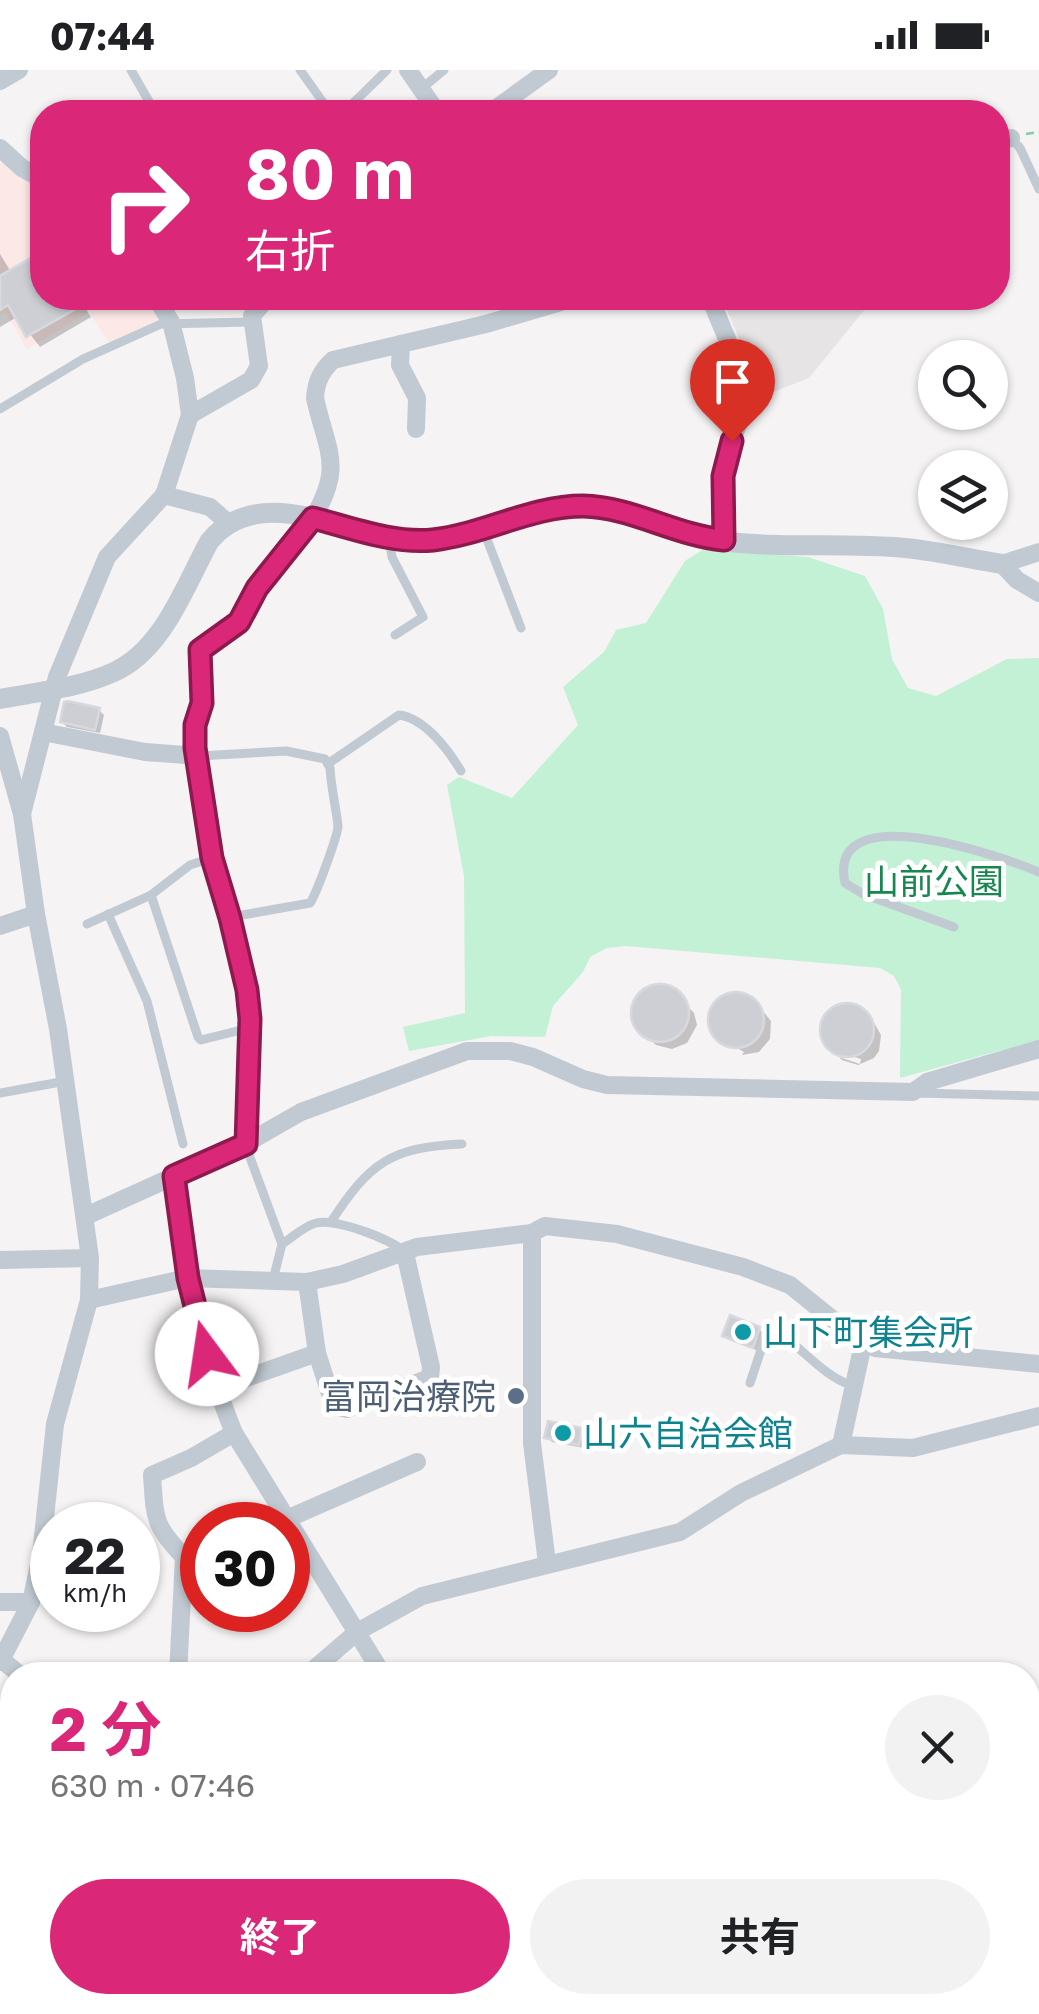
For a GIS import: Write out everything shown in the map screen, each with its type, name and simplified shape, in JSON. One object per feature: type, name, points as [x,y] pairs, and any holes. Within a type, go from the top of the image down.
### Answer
[{"type":"street","points":[[0,81],[19,70]]},
{"type":"street","points":[[408,70],[429,100]]},
{"type":"street","points":[[508,100],[549,70]]},
{"type":"street","points":[[0,148],[30,172]]},
{"type":"street","points":[[22,814],[60,668],[106,557],[164,495],[190,415],[171,322],[164,310]]},
{"type":"street","points":[[190,415],[251,380],[256,373],[260,366],[251,322],[254,310]]},
{"type":"street","points":[[313,518],[324,500],[332,468],[315,398],[319,377],[333,360],[533,310]]},
{"type":"street","points":[[715,310],[747,388],[746,406],[724,462],[724,540]]},
{"type":"street","points":[[401,344],[400,365],[417,398],[416,429]]},
{"type":"street","points":[[164,495],[210,507],[228,522]]},
{"type":"street","points":[[0,699],[105,676],[133,661],[158,635],[209,542],[228,522],[254,513],[313,518],[422,541],[483,529],[545,510],[598,507],[630,513],[702,538],[906,548],[1002,564],[1039,552]]},
{"type":"street","points":[[1002,564],[1017,580],[1039,593]]},
{"type":"street","points":[[43,732],[146,752],[199,756],[212,858],[247,990],[250,1028],[246,1144]]},
{"type":"street","points":[[0,736],[22,814],[66,1081],[90,1258],[89,1300],[55,1424],[47,1502]]},
{"type":"street","points":[[0,926],[36,914]]},
{"type":"street","points":[[86,1216],[246,1144],[300,1112],[467,1052],[510,1052],[533,1057],[582,1079],[607,1084],[913,1092],[927,1082],[1039,1048]]},
{"type":"street","points":[[174,1176],[188,1278],[217,1391],[234,1432],[279,1502]]},
{"type":"street","points":[[89,1300],[188,1278],[307,1282],[343,1274],[418,1247],[532,1233],[545,1226],[617,1234],[743,1267],[800,1292],[863,1344],[1039,1364]]},
{"type":"street","points":[[532,1233],[532,1443],[547,1563]]},
{"type":"street","points":[[307,1282],[316,1353],[332,1400],[341,1409],[430,1378],[431,1367],[406,1253]]},
{"type":"street","points":[[0,1260],[90,1258]]},
{"type":"street","points":[[840,1445],[863,1344]]},
{"type":"street","points":[[217,1391],[232,1382],[316,1353]]},
{"type":"street","points":[[322,1662],[356,1632],[422,1596],[680,1532],[741,1492],[840,1445],[913,1448],[1039,1416]]},
{"type":"street","points":[[179,1662],[184,1556],[156,1523],[152,1474],[191,1458],[234,1432]]},
{"type":"street","points":[[310,1509],[417,1462]]},
{"type":"street","points":[[310,1554],[374,1662]]},
{"type":"street","points":[[0,1602],[30,1602]]},
{"type":"street","points":[[1,1661],[30,1604]]},
{"type":"lane","points":[[131,70],[149,100]]},
{"type":"lane","points":[[300,70],[321,100]]},
{"type":"lane","points":[[357,100],[388,70]]},
{"type":"lane","points":[[421,89],[444,70]]},
{"type":"lane","points":[[1010,143],[1020,148],[1039,189]]},
{"type":"lane","points":[[0,409],[83,359],[162,324],[251,322]]},
{"type":"lane","points":[[230,918],[310,903],[338,828],[329,763],[318,756],[286,751],[199,756],[195,748],[195,725],[202,703],[200,650],[239,622],[257,588],[313,518]]},
{"type":"lane","points":[[483,529],[521,628]]},
{"type":"lane","points":[[388,536],[392,557],[424,617],[395,634]]},
{"type":"lane","points":[[329,763],[400,715],[409,716],[449,751],[461,771]]},
{"type":"lane","points":[[954,927],[863,894],[846,883],[842,869],[854,847],[878,836],[895,835],[988,852],[1039,872]]},
{"type":"lane","points":[[87,924],[151,895],[190,865],[212,858]]},
{"type":"lane","points":[[151,895],[198,1037],[201,1040],[250,1028]]},
{"type":"lane","points":[[108,914],[147,1000],[183,1144]]},
{"type":"lane","points":[[0,1093],[66,1081]]},
{"type":"lane","points":[[913,1092],[1039,1096]]},
{"type":"lane","points":[[246,1144],[282,1244],[273,1280]]},
{"type":"lane","points":[[331,1222],[362,1180],[391,1155],[462,1144]]},
{"type":"lane","points":[[282,1244],[308,1226],[331,1222],[395,1243],[406,1253]]},
{"type":"lane","points":[[750,1383],[769,1326],[799,1346],[832,1377],[852,1386]]},
{"type":"shaded area","points":[[5,161],[30,177],[30,310],[157,310],[163,319],[109,342],[89,312],[27,349],[6,313],[0,315],[0,164]]},
{"type":"shaded area","points":[[727,310],[864,310],[809,378],[763,396]]},
{"type":"green space","name":"山前公園","points":[[702,550],[808,557],[865,576],[883,609],[892,659],[908,688],[936,696],[1007,659],[1039,658],[1039,1048],[1002,1050],[900,1078],[901,990],[894,976],[880,968],[626,946],[607,948],[590,957],[583,972],[553,1006],[545,1037],[491,1036],[409,1051],[403,1027],[465,1013],[464,876],[447,785],[459,777],[512,798],[578,725],[563,687],[604,652],[616,630],[646,623],[685,561]]},
{"type":"building","points":[[30,258],[30,310],[74,310],[26,337],[8,305],[0,310],[0,276]]},
{"type":"building","points":[[64,702],[100,708],[95,730],[60,722]]},
{"type":"building","points":[[660,984],[680,993],[689,1013],[680,1033],[660,1042],[640,1033],[631,1013],[640,993]]},
{"type":"building","points":[[736,992],[756,1000],[764,1020],[756,1040],[736,1048],[716,1040],[708,1020],[716,1000]]},
{"type":"building","points":[[847,1003],[866,1011],[874,1030],[866,1049],[847,1057],[828,1049],[820,1030],[828,1011]]},
{"type":"building","name":"山下町集会所","points":[[730,1315],[760,1327],[753,1348],[722,1336]]},
{"type":"building","name":"山六自治会館","points":[[548,1421],[582,1428],[579,1445],[544,1438]]},
{"type":"place","name":"山下町集会所","points":[[743,1332]]},
{"type":"place","name":"富岡治療院","points":[[516,1396]]},
{"type":"place","name":"山六自治会館","points":[[563,1433]]},
{"type":"route","points":[[207,1354],[188,1278],[174,1176],[246,1144],[250,1019],[247,990],[212,858],[195,748],[195,725],[202,708],[200,650],[239,622],[257,588],[313,518],[422,541],[456,536],[545,510],[598,507],[630,513],[702,538],[724,540],[724,462],[732,441]]}]
